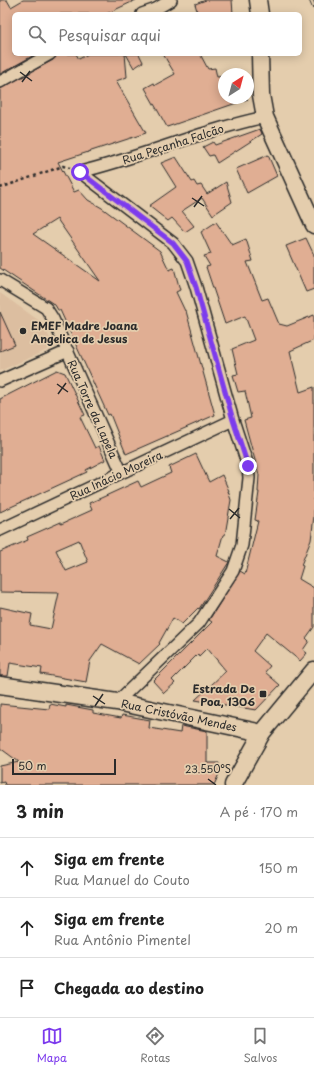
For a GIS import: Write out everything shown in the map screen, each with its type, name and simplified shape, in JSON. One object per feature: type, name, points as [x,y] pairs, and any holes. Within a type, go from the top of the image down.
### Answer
[{"type":"main road","points":[[258,0],[260,12]]},
{"type":"main road","points":[[260,56],[261,95],[265,117],[314,225]]},
{"type":"main road","points":[[233,785],[262,733],[314,670]]},
{"type":"main road","name":"Rua Cristóvão Mendes","points":[[0,685],[117,702],[262,733]]},
{"type":"street","points":[[149,12],[156,10],[171,0]]},
{"type":"street","points":[[0,82],[46,56]]},
{"type":"street","name":"Rua Peçanha Falcão","points":[[80,172],[152,152],[242,122],[265,117]]},
{"type":"street","points":[[80,172],[173,243],[187,261],[196,287],[233,420],[248,466],[249,478],[242,545],[233,571],[199,623],[117,702]]},
{"type":"street","name":"Rua Torre da Lapela","points":[[0,280],[46,308],[53,319],[121,471]]},
{"type":"street","points":[[0,381],[68,351]]},
{"type":"street","name":"Rua Inácio Moreira","points":[[0,530],[121,471],[233,420]]},
{"type":"path","points":[[0,188],[63,166],[80,172]]},
{"type":"shaded area","name":"EMEF Madre Joana Angelica de Jesus","points":[[0,293],[41,322],[51,340],[51,346],[47,350],[0,371]]},
{"type":"building","points":[[0,0],[7,0],[11,7],[23,0],[136,0],[110,12],[12,12],[12,56],[32,56],[0,74]]},
{"type":"building","points":[[206,0],[232,0],[233,12],[197,12],[195,4]]},
{"type":"building","points":[[56,56],[77,56],[79,59],[84,56],[125,56],[127,77],[116,81],[146,133],[58,162],[74,192],[79,190],[88,200],[102,208],[160,251],[169,270],[174,268],[180,290],[176,292],[186,311],[215,415],[126,454],[110,414],[108,415],[60,310],[58,310],[55,305],[0,268],[0,89],[53,60]],"holes":[[[57,219],[100,281],[33,234]]]},
{"type":"building","points":[[127,56],[140,56],[143,62],[134,68]]},
{"type":"building","points":[[164,56],[201,56],[208,69],[215,68],[218,77],[218,104],[234,104],[167,127],[145,88],[154,83],[155,85],[175,74]]},
{"type":"building","points":[[260,129],[262,134],[217,163],[213,155],[209,156],[203,147],[213,142],[215,145]]},
{"type":"building","points":[[268,155],[277,176],[247,193],[236,169]]},
{"type":"building","points":[[176,157],[192,182],[194,181],[197,186],[201,185],[207,194],[226,182],[232,202],[213,215],[202,198],[182,211],[194,226],[185,232],[172,218],[168,221],[149,206],[176,187],[161,163]]},
{"type":"building","points":[[216,222],[232,245],[246,239],[253,261],[247,262],[262,300],[268,298],[279,324],[287,326],[314,315],[314,340],[290,351],[300,392],[314,387],[314,516],[311,540],[301,565],[303,566],[299,579],[314,588],[314,627],[306,638],[309,641],[303,650],[307,653],[300,661],[266,633],[253,651],[270,666],[265,672],[280,685],[256,710],[195,700],[226,671],[207,648],[199,656],[198,654],[172,680],[175,683],[164,693],[153,681],[212,622],[209,620],[240,571],[245,574],[258,521],[255,520],[259,492],[259,475],[244,420],[251,418],[245,391],[238,392],[233,375],[238,374],[232,349],[254,340],[245,316],[225,324],[206,267],[210,266],[204,256],[211,254],[201,232]]},
{"type":"building","points":[[306,238],[314,255],[314,289],[306,292],[286,246]]},
{"type":"building","points":[[0,312],[15,345],[0,351]]},
{"type":"building","points":[[57,370],[65,373],[85,415],[80,417],[95,448],[99,446],[105,460],[86,470],[87,472],[0,512],[0,399]]},
{"type":"building","points":[[196,454],[209,482],[222,475],[231,500],[225,535],[223,535],[217,556],[229,562],[199,609],[198,608],[182,624],[173,618],[159,643],[160,644],[139,664],[102,644],[90,661],[86,682],[41,674],[42,668],[10,663],[8,676],[0,676],[0,607],[32,614],[30,625],[51,629],[59,593],[0,592],[0,552],[28,540],[27,537],[92,510],[89,503],[138,481],[141,487],[171,473],[169,467]],"holes":[[[79,540],[88,562],[66,571],[56,550]]]},
{"type":"building","points":[[0,704],[49,709],[50,704],[66,707],[66,705],[93,710],[93,713],[121,718],[122,715],[150,720],[149,728],[180,733],[181,726],[207,731],[207,763],[219,763],[219,774],[214,785],[5,785],[4,782],[0,783],[0,766],[19,762],[0,748]]},
{"type":"railway","points":[[311,0],[314,7]]},
{"type":"place","name":"EMEF Madre Joana Angelica de Jesus","points":[[23,331]]},
{"type":"place","name":"Estrada De Poa, 1306","points":[[263,694]]},
{"type":"route","points":[[80,172],[173,243],[187,261],[196,287],[233,420],[248,466]]}]
